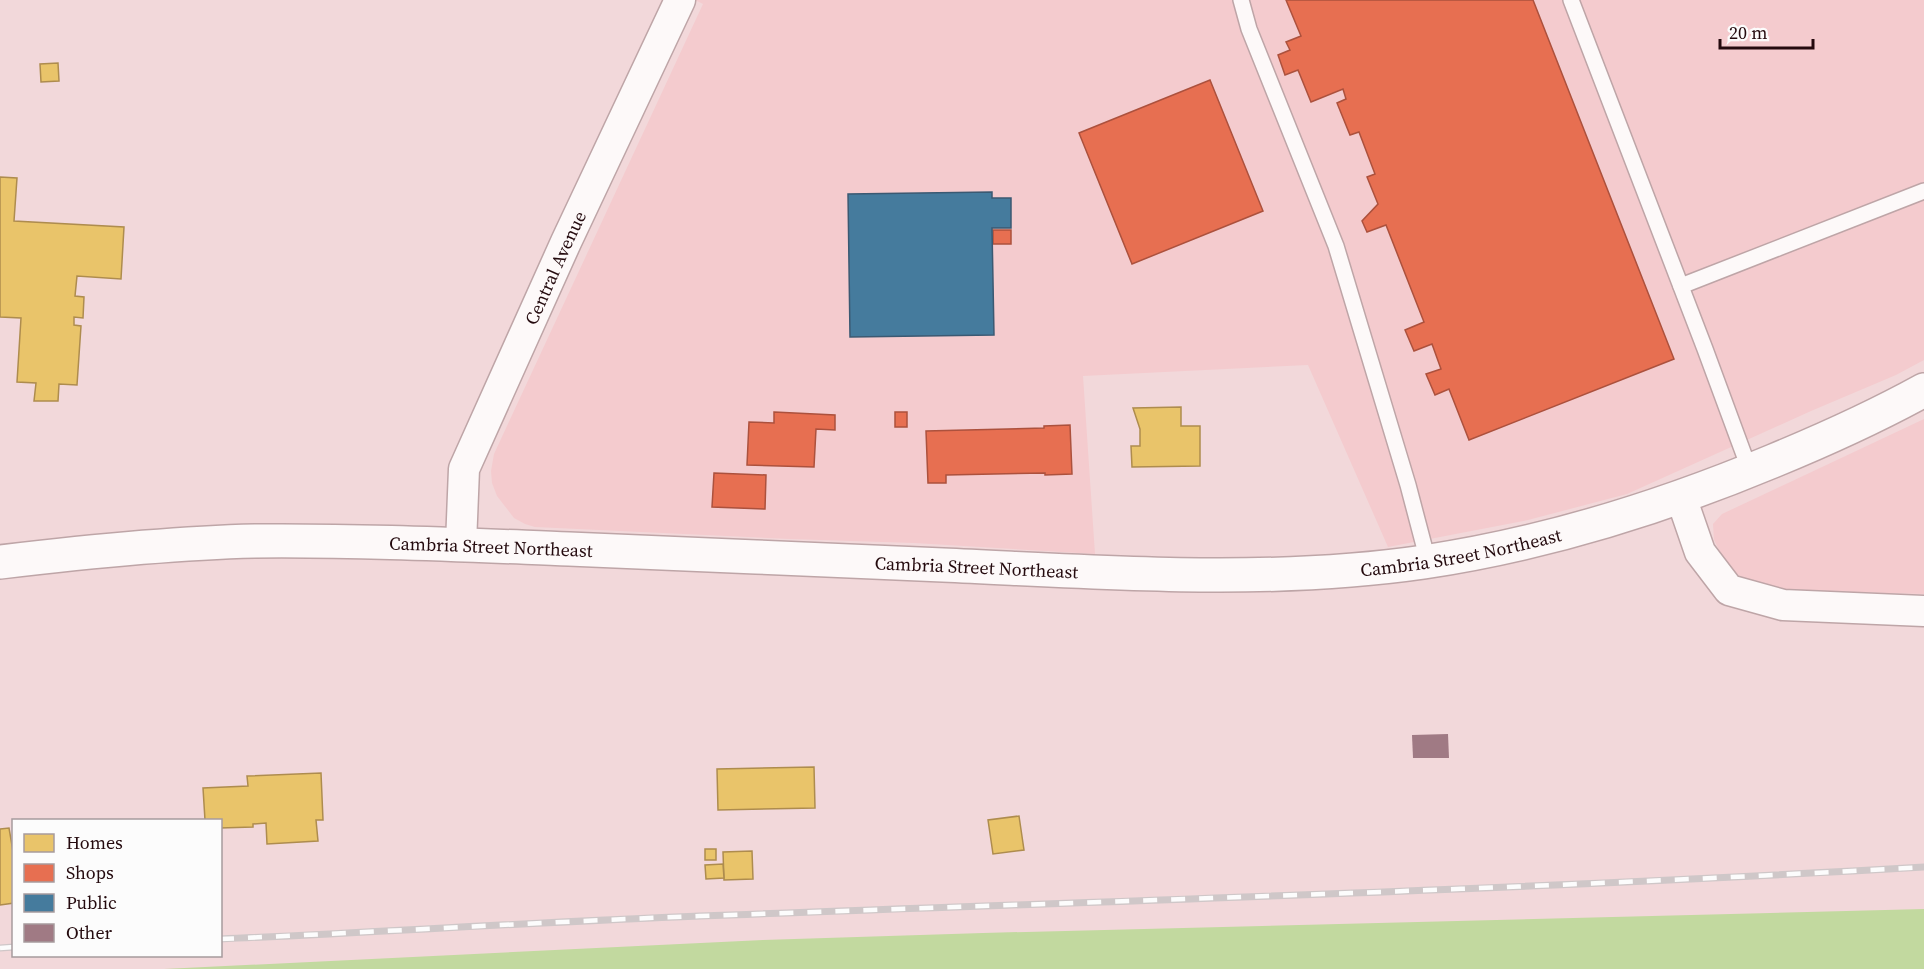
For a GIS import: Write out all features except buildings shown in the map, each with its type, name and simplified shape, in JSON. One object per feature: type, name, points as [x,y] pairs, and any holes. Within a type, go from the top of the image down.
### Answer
[{"type":"main road","name":"Cambria Street Northeast","points":[[0,562],[253,541],[461,544],[1118,573],[1224,575],[1367,568],[1428,561],[1547,538],[1614,520],[1750,471],[1884,412],[1924,390]]},
{"type":"street","name":"Central Avenue","points":[[461,544],[464,468],[566,242],[680,0]]},
{"type":"street","points":[[1681,497],[1700,552],[1729,590],[1784,605],[1924,611]]},
{"type":"lane","points":[[1240,0],[1249,29],[1336,246],[1408,485],[1428,561]]},
{"type":"lane","points":[[1570,0],[1750,471]]},
{"type":"lane","points":[[1681,286],[1924,191]]},
{"type":"shaded area","points":[[695,0],[1924,0],[1924,360],[1896,375],[1627,494],[1528,520],[1388,547],[1308,365],[1083,376],[1095,554],[914,543],[535,527],[525,524],[514,518],[497,496],[492,483],[491,471],[494,454],[703,4]]},
{"type":"shaded area","points":[[1924,419],[1924,594],[1775,590],[1747,581],[1734,572],[1722,556],[1714,540],[1713,524],[1722,514]]},
{"type":"green space","points":[[1924,909],[1924,969],[164,969],[763,940]]},
{"type":"railway","points":[[222,939],[640,918],[1465,889],[1924,867]]},
{"type":"railway","points":[[0,948],[12,947]]}]
